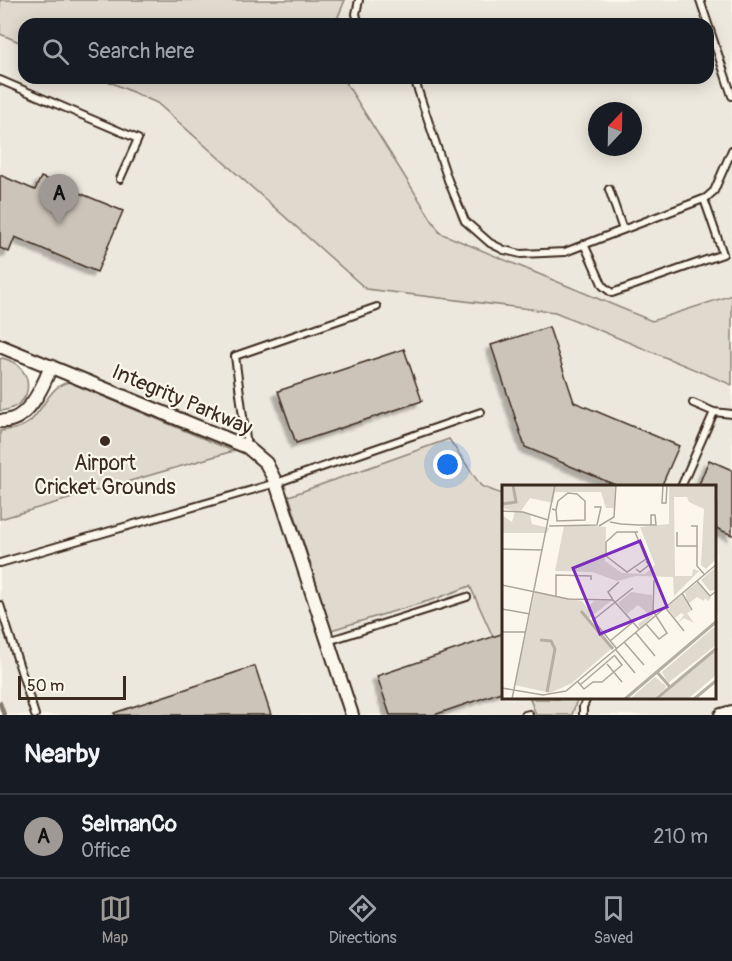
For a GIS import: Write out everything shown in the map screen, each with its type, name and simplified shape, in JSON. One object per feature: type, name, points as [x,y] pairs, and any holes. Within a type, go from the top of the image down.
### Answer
[{"type":"street","name":"Integrity Parkway","points":[[0,346],[248,447],[266,463],[276,483],[352,715]]},
{"type":"street","points":[[0,421],[7,422],[24,414],[45,381],[51,366]]},
{"type":"street","points":[[720,715],[732,711]]},
{"type":"lane","points":[[357,18],[359,0]]},
{"type":"lane","points":[[700,0],[706,18]]},
{"type":"lane","points":[[714,42],[732,96]]},
{"type":"lane","points":[[0,80],[138,139],[120,179]]},
{"type":"lane","points":[[416,84],[448,180],[465,221],[490,243],[504,250],[521,254],[565,252],[704,199],[714,191],[732,150]]},
{"type":"lane","points":[[609,189],[623,230]]},
{"type":"lane","points":[[584,244],[603,286],[612,293],[723,254],[704,199]]},
{"type":"lane","points":[[248,447],[235,356],[377,307]]},
{"type":"lane","points":[[693,403],[714,412],[732,414]]},
{"type":"lane","points":[[0,562],[276,483],[481,412]]},
{"type":"lane","points":[[682,485],[714,412]]},
{"type":"lane","points":[[328,641],[467,597]]},
{"type":"lane","points":[[0,605],[35,715]]},
{"type":"lane","points":[[583,715],[583,707],[586,700]]},
{"type":"shaded area","points":[[0,0],[345,0],[338,18],[18,18],[18,42],[0,34]]},
{"type":"shaded area","points":[[345,0],[732,0],[732,295],[652,321],[440,233],[347,84],[714,84],[714,18],[338,18]]},
{"type":"shaded area","points":[[0,34],[18,42],[18,84],[114,84],[157,103],[366,289],[555,312],[732,384],[732,715],[2,715],[0,708],[0,519],[246,448],[0,346]]},
{"type":"shaded area","points":[[114,84],[347,84],[440,233],[652,321],[732,295],[732,385],[555,312],[366,289],[157,103]]},
{"type":"shaded area","points":[[0,359],[22,369],[28,386],[26,395],[20,403],[0,411]]},
{"type":"shaded area","name":"Airport Cricket Grounds","points":[[69,382],[233,451],[0,519],[0,431],[18,428],[28,423],[56,388]]},
{"type":"shaded area","points":[[449,439],[481,486],[502,494],[502,637],[493,637],[470,586],[435,599],[331,630],[289,496]]},
{"type":"shaded area","points":[[530,700],[577,700],[572,715],[536,715]]},
{"type":"building","points":[[0,175],[35,190],[41,177],[123,211],[97,272],[15,237],[9,252],[0,248]]},
{"type":"building","points":[[549,327],[574,402],[679,446],[662,485],[615,485],[525,447],[491,345]]},
{"type":"building","points":[[404,349],[422,401],[296,443],[278,391]]},
{"type":"building","points":[[709,460],[732,470],[732,535],[717,528],[717,485],[699,485]]},
{"type":"building","points":[[502,634],[502,692],[434,715],[390,715],[377,676]]},
{"type":"building","points":[[255,666],[271,715],[115,715],[114,713]]},
{"type":"waterway","points":[[0,703],[4,715]]},
{"type":"place","name":"SelmanCo","points":[[59,224]]},
{"type":"place","name":"Airport Cricket Grounds","points":[[105,441]]}]
